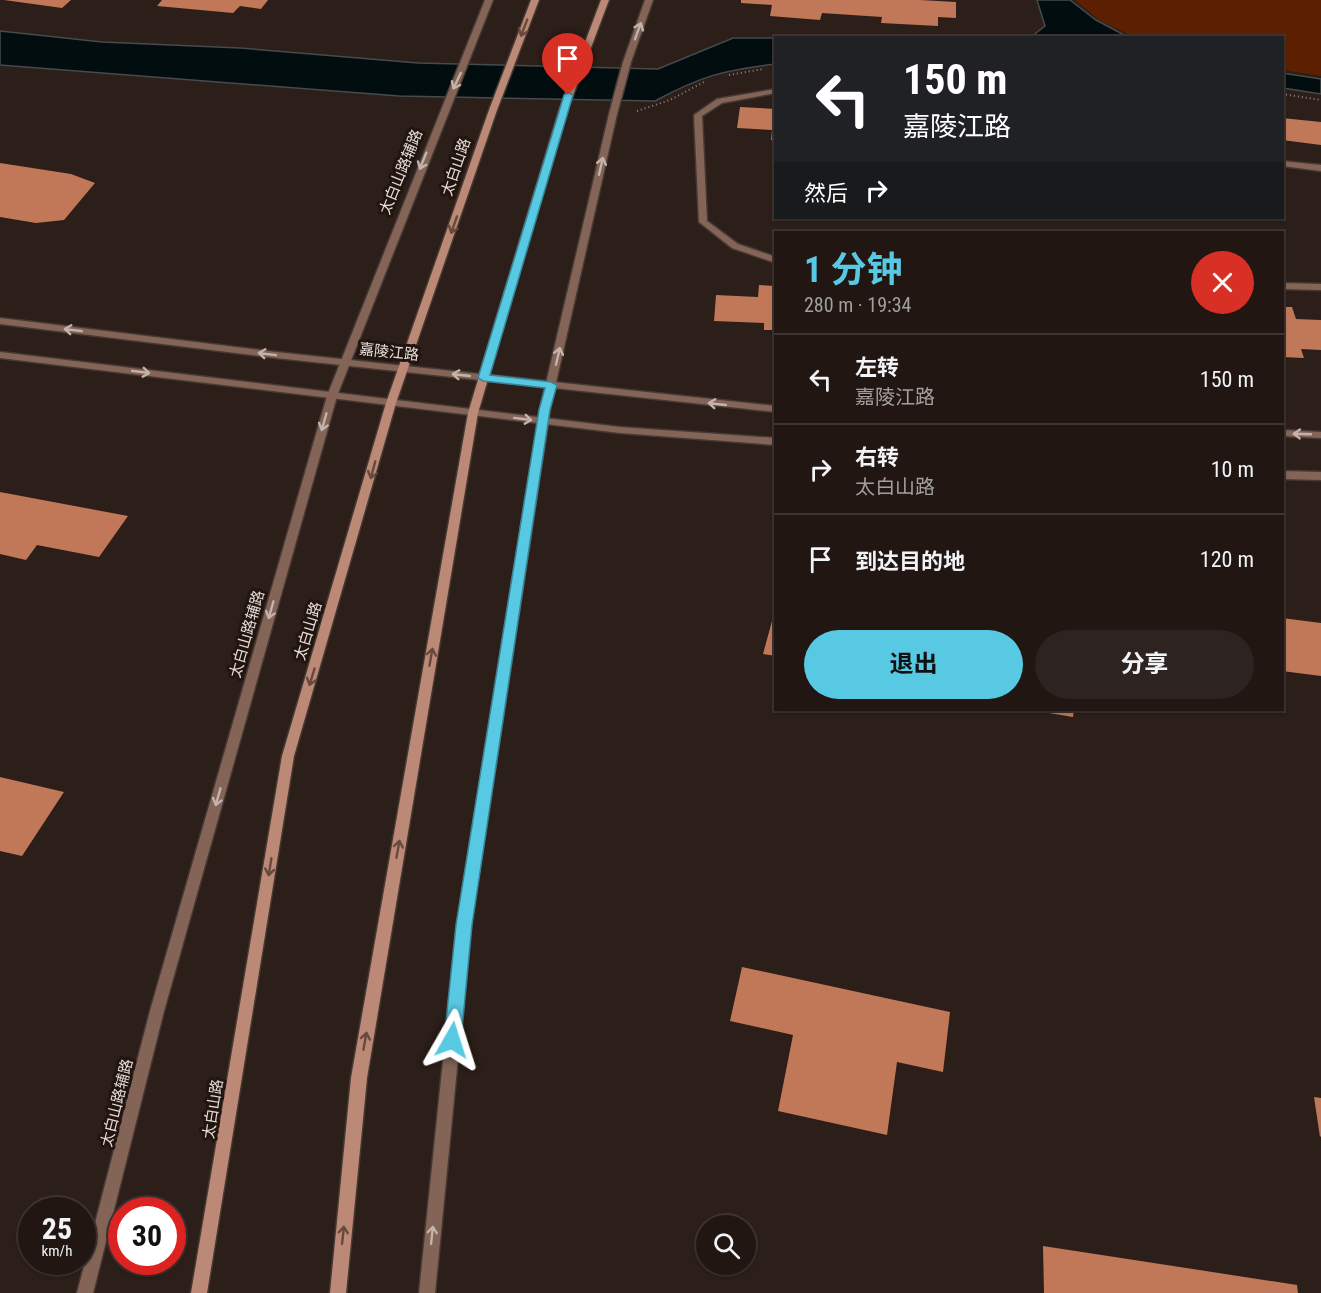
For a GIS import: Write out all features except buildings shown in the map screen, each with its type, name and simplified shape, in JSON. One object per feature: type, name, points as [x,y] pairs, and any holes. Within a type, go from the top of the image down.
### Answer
[{"type":"main road","name":"太白山路","points":[[199,1293],[288,756],[391,403],[493,110],[535,0]]},
{"type":"main road","points":[[338,1293],[359,1078],[473,413],[563,111],[605,0]]},
{"type":"street","name":"太白山路辅路","points":[[85,1293],[157,1011],[332,396],[444,107],[469,54],[489,0]]},
{"type":"street","points":[[426,1293],[464,925],[543,421],[613,114],[627,62],[649,0]]},
{"type":"street","points":[[774,91],[720,101],[698,115],[703,222],[735,246],[774,259]]},
{"type":"street","points":[[1284,163],[1321,168]]},
{"type":"street","points":[[1284,286],[1321,287]]},
{"type":"street","name":"嘉陵江路","points":[[0,321],[344,363],[774,409]]},
{"type":"street","points":[[0,355],[620,430],[774,442]]},
{"type":"street","points":[[1284,433],[1321,435]]},
{"type":"street","points":[[1284,475],[1321,476]]},
{"type":"path","points":[[1284,94],[1321,100]]},
{"type":"shaded area","points":[[1037,0],[1070,0],[1096,20],[1126,36],[1032,36],[1045,26]]},
{"type":"shaded area","points":[[1075,0],[1321,0],[1321,76],[1284,70],[1284,36],[1132,36],[1099,20]]},
{"type":"shaded area","points":[[0,31],[102,42],[240,48],[418,63],[658,69],[733,38],[774,38],[774,64],[713,75],[655,101],[399,96],[0,65]]},
{"type":"shaded area","points":[[1284,73],[1321,79],[1321,94],[1284,88]]},
{"type":"route","points":[[452,1040],[464,925],[545,410],[551,385],[483,378],[568,95]]}]
